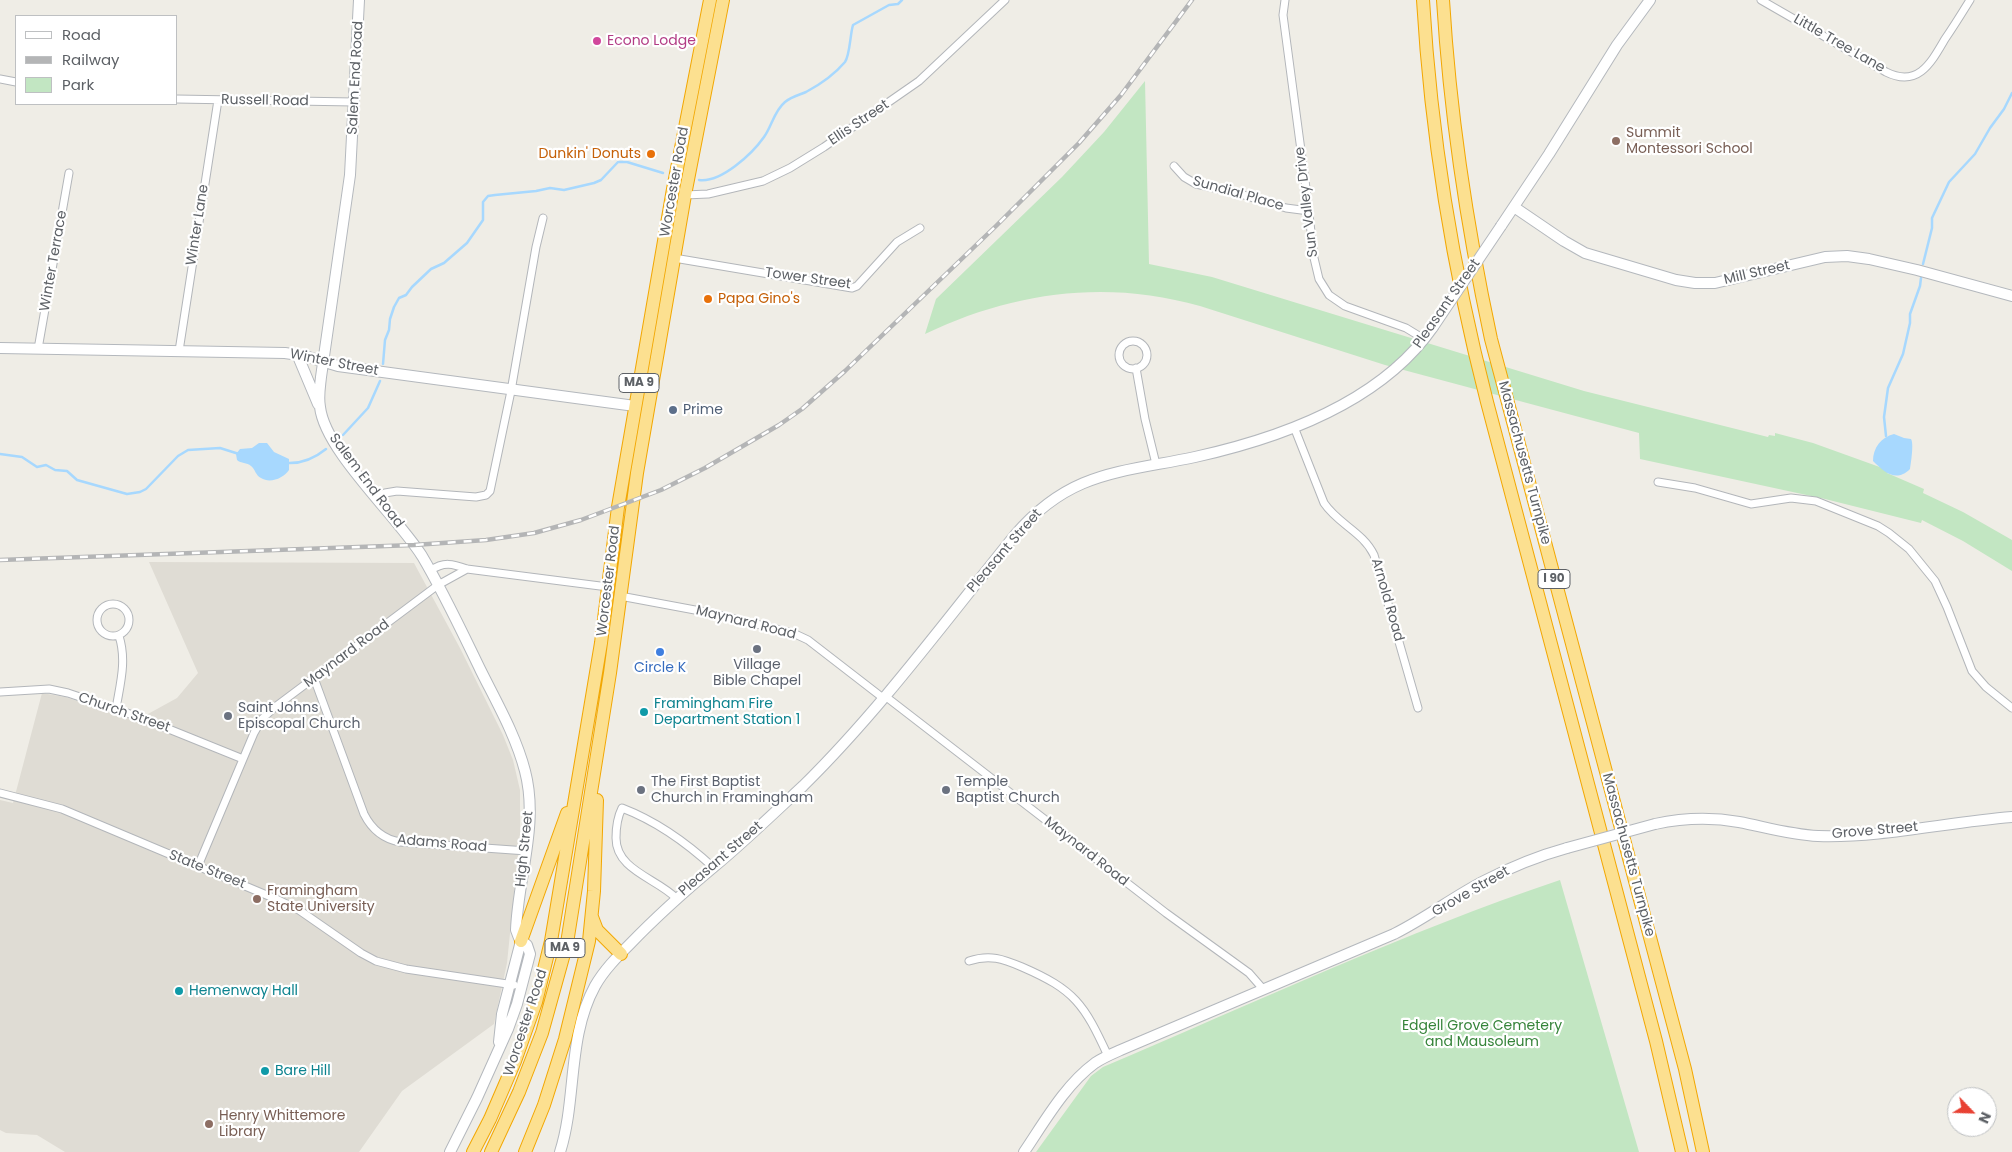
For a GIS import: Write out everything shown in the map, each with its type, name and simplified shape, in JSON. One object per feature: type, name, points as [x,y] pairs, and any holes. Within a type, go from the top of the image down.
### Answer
[{"type":"highway","name":"Worcester Road","points":[[473,1152],[503,1090],[536,1002],[558,909],[601,643],[614,534],[635,406],[675,180],[710,0]]},
{"type":"highway","name":"Worcester Road","points":[[491,1152],[531,1063],[552,1003],[573,913],[601,732],[634,492],[685,195],[723,0]]},
{"type":"highway","name":"Massachusetts Turnpike","points":[[1423,0],[1436,149],[1451,244],[1468,323],[1494,431],[1656,1041],[1682,1152]]},
{"type":"highway","name":"Massachusetts Turnpike","points":[[1443,0],[1457,150],[1472,245],[1490,331],[1680,1053],[1703,1152]]},
{"type":"highway","points":[[525,1152],[544,1105],[567,1030],[584,965],[592,917],[601,732]]},
{"type":"highway","points":[[522,941],[581,768]]},
{"type":"highway","points":[[592,917],[597,930],[621,954]]},
{"type":"street","name":"Salem End Road","points":[[359,0],[346,215],[323,362],[320,407],[324,424],[334,442],[414,545],[430,571],[504,718],[521,757]]},
{"type":"street","name":"Ellis Street","points":[[685,195],[708,194],[763,181],[790,168],[910,88],[1005,0]]},
{"type":"street","name":"Sun Valley Drive","points":[[1285,0],[1284,16],[1316,269],[1323,288],[1329,295],[1345,306],[1406,328],[1424,339]]},
{"type":"street","name":"Pleasant Street","points":[[560,1152],[568,1119],[575,1052],[587,1004],[600,976],[676,898],[714,868],[807,781],[884,697],[1015,535],[1044,505],[1085,481],[1121,471],[1226,449],[1294,427],[1338,408],[1365,392],[1399,366],[1433,327],[1559,139],[1617,44],[1650,0]]},
{"type":"street","name":"Little Tree Lane","points":[[1761,0],[1886,72],[1907,78],[1921,72],[1931,62],[1970,0]]},
{"type":"street","points":[[0,79],[15,82]]},
{"type":"street","name":"Russell Road","points":[[178,99],[354,102]]},
{"type":"street","name":"Winter Lane","points":[[179,351],[218,100]]},
{"type":"street","name":"Sundial Place","points":[[1174,166],[1184,177],[1196,184],[1237,193],[1286,208],[1309,211]]},
{"type":"street","name":"Winter Terrace","points":[[38,349],[69,173]]},
{"type":"street","name":"Mill Street","points":[[1514,207],[1585,253],[1676,280],[1695,283],[1716,282],[1825,257],[1847,256],[1908,268],[2012,296]]},
{"type":"street","points":[[377,498],[390,492],[476,497],[488,493],[493,483],[536,247],[544,218]]},
{"type":"street","name":"Tower Street","points":[[674,258],[852,288],[858,286],[898,242],[920,228]]},
{"type":"street","points":[[1129,342],[1140,343],[1146,353],[1145,361],[1136,368],[1127,368],[1120,361],[1120,349],[1129,342]]},
{"type":"street","name":"Winter Street","points":[[0,348],[297,354],[338,366],[511,391],[635,406]]},
{"type":"street","points":[[297,354],[320,407]]},
{"type":"street","points":[[1136,368],[1145,419],[1156,464]]},
{"type":"street","name":"Arnold Road","points":[[1294,427],[1324,503],[1335,517],[1367,542],[1374,555],[1418,708]]},
{"type":"street","points":[[1658,482],[1695,488],[1751,504],[1790,498],[1816,501],[1890,533],[1913,553],[1935,581],[1972,671],[1986,687],[2012,708]]},
{"type":"street","points":[[430,571],[443,563],[454,564],[467,569],[608,587]]},
{"type":"street","name":"Maynard Road","points":[[198,866],[262,719],[275,707],[438,586],[467,569]]},
{"type":"street","name":"Maynard Road","points":[[620,596],[690,609],[794,633],[815,645],[1166,913],[1249,973],[1263,989]]},
{"type":"street","points":[[118,605],[124,607],[129,616],[128,628],[119,636],[109,636],[101,631],[98,626],[97,617],[106,606],[118,605]]},
{"type":"street","points":[[116,708],[123,662],[119,636]]},
{"type":"street","name":"Adams Road","points":[[314,678],[364,814],[378,833],[400,842],[526,851]]},
{"type":"street","name":"Church Street","points":[[0,692],[49,689],[116,708],[243,759]]},
{"type":"street","name":"High Street","points":[[450,1152],[508,1029],[530,954],[528,945],[517,935],[516,924],[530,804],[526,773],[521,757]]},
{"type":"street","name":"State Street","points":[[0,793],[62,809],[289,904],[361,953],[376,961],[406,969],[522,986]]},
{"type":"street","points":[[676,898],[658,883],[628,865],[619,855],[616,850],[616,822],[622,808],[639,814],[660,826],[714,868]]},
{"type":"street","name":"Grove Street","points":[[1024,1152],[1073,1084],[1089,1068],[1108,1056],[1410,926],[1476,886],[1502,873],[1567,848],[1655,824],[1687,819],[1740,822],[1788,832],[1831,836],[2012,817]]},
{"type":"street","name":"High Street","points":[[498,1048],[500,1025],[522,941]]},
{"type":"street","points":[[969,961],[987,957],[1003,959],[1057,983],[1075,999],[1089,1016],[1108,1056]]},
{"type":"shaded area","name":"Framingham State University","points":[[149,562],[414,563],[461,650],[503,735],[513,760],[520,790],[520,835],[507,963],[494,1024],[402,1091],[359,1152],[65,1152],[37,1135],[6,1133],[0,1130],[0,800],[13,803],[42,693],[65,697],[137,720],[177,698],[198,673]]},
{"type":"green space","points":[[1145,81],[1149,264],[1212,277],[1584,391],[1768,437],[1769,435],[1775,436],[1775,433],[1813,443],[1888,470],[1887,473],[1924,489],[1923,493],[1963,512],[2012,540],[2012,571],[1963,541],[1922,520],[1921,523],[1825,499],[1640,459],[1639,433],[1385,365],[1200,306],[1165,298],[1130,293],[1060,294],[991,308],[925,334],[936,299],[1062,177],[1104,132]]},
{"type":"green space","name":"Edgell Grove Cemetery and Mausoleum","points":[[1560,880],[1639,1152],[1036,1152],[1091,1076],[1103,1067],[1387,945],[1502,900]]},
{"type":"water","points":[[1894,434],[1911,439],[1912,441],[1910,469],[1905,473],[1895,476],[1881,469],[1873,461],[1874,452],[1882,440]]},
{"type":"water","points":[[259,443],[267,443],[274,452],[289,459],[289,470],[284,475],[276,479],[265,480],[258,476],[252,467],[237,460],[236,454],[240,449],[252,448]]},
{"type":"waterway","points":[[699,180],[717,177],[744,159],[767,133],[778,110],[785,102],[822,82],[845,62],[853,25],[889,5],[898,4],[902,0]]},
{"type":"waterway","points":[[1923,264],[1932,228],[1932,218],[1949,182],[1975,154],[2012,93]]},
{"type":"waterway","points":[[383,364],[385,340],[389,330],[390,319],[399,298],[406,295],[431,269],[444,263],[467,243],[483,220],[483,202],[488,196],[550,188],[564,190],[594,183],[601,180],[618,162],[627,162],[663,173]]},
{"type":"waterway","points":[[1886,436],[1884,417],[1888,388],[1903,354],[1910,323],[1910,314],[1921,278]]},
{"type":"waterway","points":[[343,435],[368,408],[380,381]]},
{"type":"waterway","points":[[0,454],[22,457],[37,467],[46,465],[55,470],[67,471],[77,480],[127,494],[146,489],[178,456],[188,450],[220,448],[239,454]]},
{"type":"waterway","points":[[286,463],[308,460],[326,449]]},
{"type":"railway","points":[[0,560],[414,545],[486,540],[534,533],[581,520],[661,490],[705,468],[779,425],[802,409],[845,371],[996,226],[1079,143],[1121,95],[1192,0]]},
{"type":"place","name":"Econo Lodge","points":[[597,41]]},
{"type":"place","name":"Summit Montessori School","points":[[1616,141]]},
{"type":"place","name":"Dunkin' Donuts","points":[[651,154]]},
{"type":"place","name":"Papa Gino's","points":[[708,299]]},
{"type":"place","name":"Prime","points":[[673,410]]},
{"type":"place","name":"Village Bible Chapel","points":[[757,649]]},
{"type":"place","name":"Circle K","points":[[660,652]]},
{"type":"place","name":"Framingham Fire Department Station 1","points":[[644,712]]},
{"type":"place","name":"Saint Johns Episcopal Church","points":[[228,716]]},
{"type":"place","name":"The First Baptist Church in Framingham","points":[[641,790]]},
{"type":"place","name":"Temple Baptist Church","points":[[946,790]]},
{"type":"place","name":"Framingham State University","points":[[257,899]]},
{"type":"place","name":"Hemenway Hall","points":[[179,991]]},
{"type":"place","name":"Bare Hill","points":[[265,1071]]},
{"type":"place","name":"Henry Whittemore Library","points":[[209,1124]]}]
